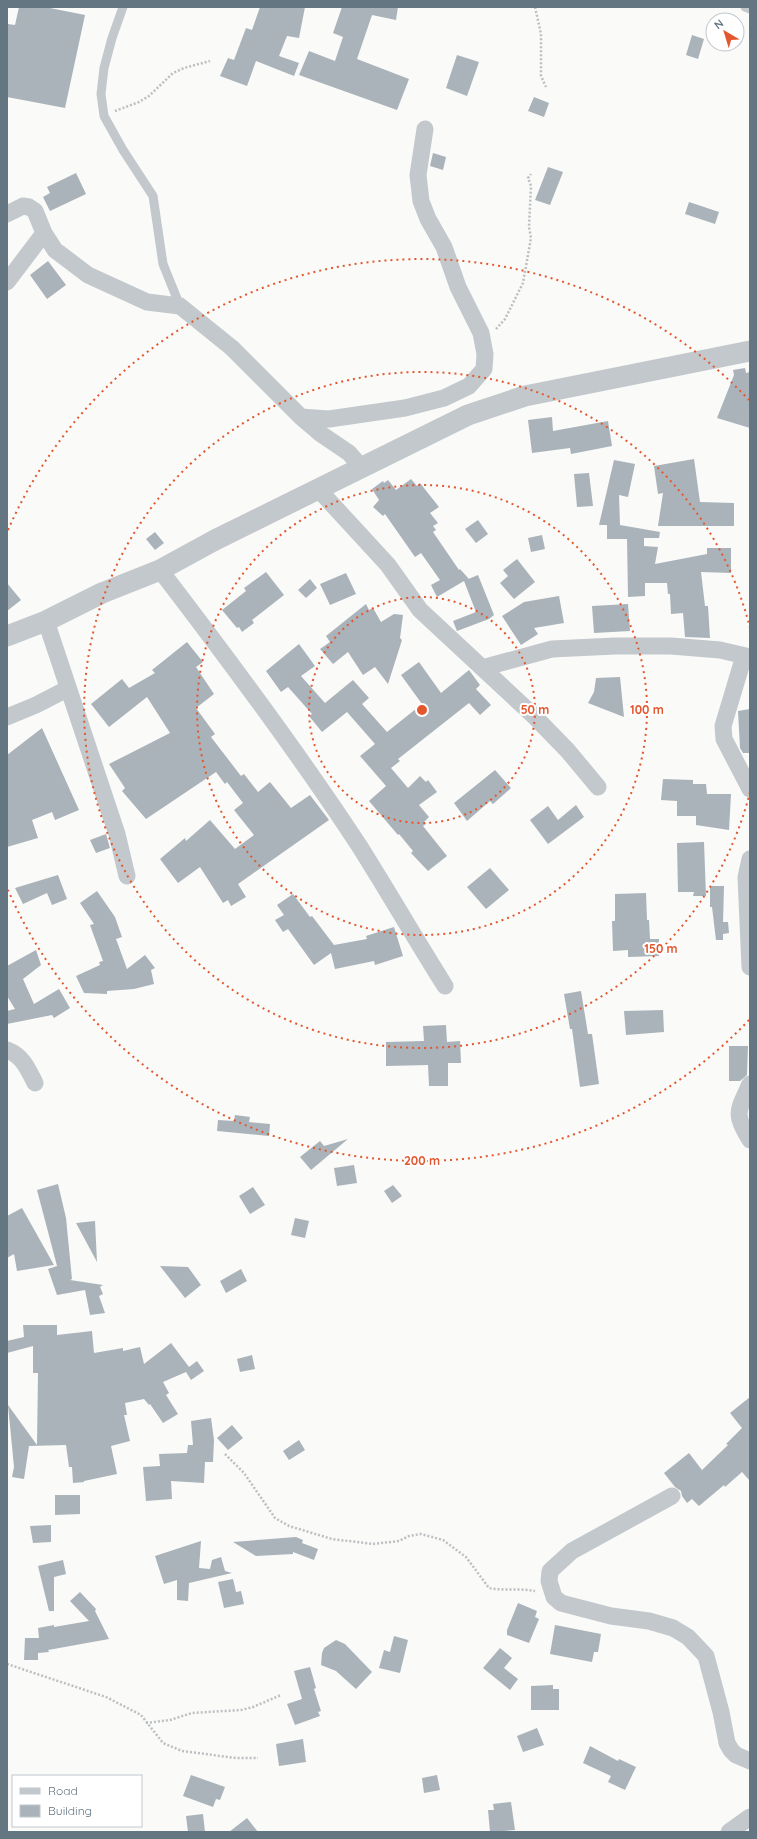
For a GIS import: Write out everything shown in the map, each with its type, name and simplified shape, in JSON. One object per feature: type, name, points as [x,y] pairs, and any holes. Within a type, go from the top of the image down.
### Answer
[{"type":"street","points":[[301,417],[329,419],[360,415],[405,408],[444,398],[469,386],[478,379],[484,369],[484,342],[481,333],[458,287],[444,247],[428,219],[421,201],[418,175],[425,130]]},
{"type":"street","points":[[7,214],[22,206],[29,207],[35,211],[44,233],[55,250],[88,275],[147,302],[180,306],[232,348],[301,417],[321,434],[349,453],[362,468]]},
{"type":"street","points":[[7,282],[44,233]]},
{"type":"street","points":[[7,636],[46,621],[102,593],[160,570],[215,540],[319,490],[468,414],[525,396],[750,351]]},
{"type":"street","points":[[319,490],[388,566],[420,610],[534,716],[568,751],[598,787]]},
{"type":"street","points":[[160,570],[227,657],[304,765],[360,848],[445,986]]},
{"type":"street","points":[[46,621],[67,689],[117,834],[127,876]]},
{"type":"street","points":[[482,668],[552,649],[615,646],[672,646],[720,650],[747,656],[723,726],[724,739],[750,789]]},
{"type":"street","points":[[7,717],[36,705],[67,689]]},
{"type":"street","points":[[750,859],[746,877],[750,967]]},
{"type":"street","points":[[7,1050],[17,1055],[26,1064],[35,1083]]},
{"type":"street","points":[[750,1084],[738,1112],[739,1121],[750,1140]]},
{"type":"street","points":[[672,1496],[572,1551],[550,1571],[549,1581],[553,1594],[561,1603],[611,1616],[649,1621],[673,1628],[688,1637],[706,1656],[730,1750],[736,1755],[750,1761]]},
{"type":"street","points":[[728,1832],[750,1817]]},
{"type":"lane","points":[[123,7],[112,38],[104,68],[101,94],[104,116],[123,150],[153,196],[162,264],[180,306]]},
{"type":"lane","points":[[745,7],[750,9]]},
{"type":"path","points":[[534,7],[541,34],[541,76],[546,87]]},
{"type":"path","points":[[104,116],[139,102],[149,96],[174,73],[184,68],[210,61]]},
{"type":"path","points":[[484,342],[505,319],[523,283],[531,238],[529,227],[531,186],[528,178],[531,174]]},
{"type":"path","points":[[225,1454],[244,1473],[275,1518],[289,1526],[332,1539],[373,1544],[400,1541],[409,1536],[421,1534],[443,1540],[466,1557],[489,1588],[500,1591],[527,1589],[553,1594]]},
{"type":"path","points":[[7,1664],[106,1697],[140,1716],[163,1743],[182,1751],[236,1758],[258,1758]]},
{"type":"path","points":[[146,1723],[170,1720],[192,1713],[241,1710],[281,1696]]},
{"type":"building","points":[[19,7],[45,7],[85,15],[65,108],[7,97],[7,31],[8,24],[15,25]]},
{"type":"building","points":[[260,7],[305,7],[299,38],[287,36],[279,56],[299,63],[294,76],[256,61],[247,86],[220,76],[228,58],[234,60],[246,28],[252,30]]},
{"type":"building","points":[[342,7],[398,7],[396,20],[372,15],[357,59],[409,79],[397,110],[299,75],[309,51],[335,61],[343,37],[333,33]]},
{"type":"building","points":[[692,35],[704,39],[698,59],[686,55]]},
{"type":"building","points":[[457,55],[479,62],[467,96],[446,88]]},
{"type":"building","points":[[534,97],[549,103],[544,117],[528,111]]},
{"type":"building","points":[[433,153],[446,157],[443,170],[430,166]]},
{"type":"building","points":[[548,167],[563,172],[550,205],[535,200]]},
{"type":"building","points":[[76,173],[86,194],[50,211],[43,197],[50,193],[47,187]]},
{"type":"building","points":[[689,202],[719,212],[715,224],[685,214]]},
{"type":"building","points":[[48,261],[66,285],[47,299],[30,275]]},
{"type":"building","points":[[745,368],[746,373],[750,372],[750,428],[717,418],[734,375],[733,370]]},
{"type":"building","points":[[552,417],[553,431],[608,421],[612,446],[571,454],[570,448],[532,453],[528,420]]},
{"type":"building","points":[[694,459],[700,502],[734,503],[734,526],[658,526],[663,493],[658,494],[654,466]]},
{"type":"building","points":[[614,460],[635,464],[628,497],[619,495],[620,525],[660,532],[659,538],[644,538],[644,546],[658,547],[655,564],[707,554],[707,548],[731,548],[731,573],[701,572],[705,606],[708,606],[710,638],[685,637],[683,613],[671,614],[670,594],[668,594],[667,583],[645,583],[645,596],[628,597],[627,539],[607,539],[607,525],[599,525]]},
{"type":"building","points":[[589,473],[593,506],[577,507],[574,474]]},
{"type":"building","points":[[411,479],[417,486],[420,483],[439,507],[430,513],[438,523],[433,526],[436,530],[433,532],[459,570],[460,569],[469,579],[478,575],[494,615],[489,619],[457,631],[453,621],[476,612],[464,581],[437,597],[431,585],[440,580],[421,553],[415,557],[385,514],[383,516],[373,507],[379,500],[372,489],[383,481],[384,483],[388,480],[396,490]]},
{"type":"building","points":[[478,520],[488,534],[476,543],[465,529]]},
{"type":"building","points":[[155,532],[164,543],[155,550],[146,539]]},
{"type":"building","points":[[542,535],[545,549],[531,552],[528,538]]},
{"type":"building","points":[[517,559],[535,582],[514,599],[500,583],[508,576],[503,570]]},
{"type":"building","points":[[266,572],[284,595],[252,620],[254,623],[242,632],[222,610],[246,591],[244,588]]},
{"type":"building","points":[[346,573],[356,594],[330,605],[320,584]]},
{"type":"building","points":[[310,579],[317,588],[306,598],[298,590]]},
{"type":"building","points":[[7,583],[21,600],[7,611]]},
{"type":"building","points":[[559,596],[564,623],[534,628],[538,634],[521,645],[502,616],[524,602]]},
{"type":"building","points":[[366,604],[369,610],[373,608],[381,622],[394,614],[403,615],[400,638],[402,640],[388,684],[375,667],[363,675],[348,652],[333,664],[320,649],[330,642],[326,636]]},
{"type":"building","points":[[628,604],[630,631],[594,633],[592,606]]},
{"type":"building","points":[[187,642],[203,662],[196,667],[214,694],[196,708],[215,734],[211,737],[241,776],[244,774],[258,792],[270,782],[291,808],[310,795],[329,820],[238,884],[246,897],[231,906],[228,900],[223,903],[200,867],[178,883],[160,859],[185,838],[186,841],[210,820],[235,849],[254,835],[234,810],[243,803],[227,782],[225,784],[216,772],[146,819],[122,791],[125,788],[109,764],[170,733],[147,697],[109,727],[91,704],[122,679],[129,688],[155,673],[152,670]]},
{"type":"building","points":[[299,644],[315,666],[301,676],[325,703],[353,680],[369,698],[362,704],[387,732],[422,704],[401,675],[419,662],[441,693],[469,670],[480,685],[476,689],[491,705],[480,715],[469,703],[398,759],[400,761],[391,768],[408,788],[420,776],[426,782],[428,780],[437,792],[419,805],[429,817],[424,822],[426,824],[423,826],[447,856],[428,871],[411,853],[413,851],[399,834],[398,835],[369,801],[386,786],[360,756],[375,744],[347,712],[322,732],[309,716],[312,714],[288,687],[281,692],[266,671]]},
{"type":"building","points":[[620,677],[624,717],[588,703],[594,692],[596,678]]},
{"type":"building","points":[[750,709],[750,753],[743,753],[740,748],[738,711]]},
{"type":"building","points":[[42,728],[79,810],[55,820],[52,812],[32,820],[38,838],[7,847],[7,755]]},
{"type":"building","points":[[495,770],[511,788],[493,804],[490,801],[467,821],[454,803]]},
{"type":"building","points":[[663,779],[693,780],[693,784],[706,784],[707,794],[731,794],[729,830],[696,825],[696,816],[677,816],[677,801],[661,800]]},
{"type":"building","points":[[576,805],[584,817],[548,844],[530,820],[548,806],[558,820]]},
{"type":"building","points":[[106,834],[110,848],[96,853],[90,840]]},
{"type":"building","points":[[704,842],[706,896],[693,896],[694,892],[678,892],[677,843]]},
{"type":"building","points":[[490,868],[509,890],[486,909],[467,887]]},
{"type":"building","points":[[58,875],[67,899],[52,905],[47,893],[23,904],[15,888]]},
{"type":"building","points":[[710,886],[724,886],[723,922],[728,922],[729,933],[723,934],[723,940],[716,940],[712,907],[710,907]]},
{"type":"building","points":[[97,891],[115,917],[122,937],[116,939],[127,969],[145,955],[155,968],[151,970],[154,984],[134,989],[107,991],[107,994],[84,993],[76,976],[100,965],[99,962],[103,961],[90,925],[94,924],[80,903]]},
{"type":"building","points":[[646,893],[647,920],[649,920],[650,939],[659,939],[659,956],[628,957],[628,950],[613,951],[612,921],[615,921],[615,894]]},
{"type":"building","points":[[293,894],[334,945],[367,939],[366,936],[394,927],[403,956],[375,965],[374,961],[335,969],[331,953],[314,965],[288,929],[283,932],[275,920],[284,915],[277,905]]},
{"type":"building","points":[[36,950],[41,965],[23,979],[34,1004],[59,989],[70,1008],[54,1018],[52,1015],[7,1024],[7,1011],[15,1009],[7,996],[7,966]]},
{"type":"building","points":[[581,991],[588,1034],[592,1034],[599,1084],[580,1087],[572,1029],[570,1029],[564,994]]},
{"type":"building","points":[[663,1010],[664,1032],[626,1035],[624,1011]]},
{"type":"building","points":[[446,1025],[447,1042],[460,1041],[461,1063],[448,1063],[448,1086],[429,1086],[428,1065],[386,1066],[386,1042],[424,1041],[423,1026]]},
{"type":"building","points":[[729,1046],[748,1046],[747,1075],[740,1081],[729,1081]]},
{"type":"building","points":[[235,1115],[250,1117],[249,1122],[270,1124],[269,1136],[217,1131],[218,1120],[234,1121]]},
{"type":"building","points":[[348,1139],[311,1170],[300,1157],[320,1141],[324,1146]]},
{"type":"building","points":[[354,1165],[357,1183],[337,1186],[334,1168]]},
{"type":"building","points":[[58,1184],[66,1218],[72,1279],[70,1280],[103,1285],[100,1287],[103,1294],[99,1296],[105,1313],[90,1315],[85,1290],[57,1295],[48,1269],[57,1266],[37,1190]]},
{"type":"building","points":[[393,1185],[402,1196],[392,1203],[384,1191]]},
{"type":"building","points":[[253,1187],[265,1205],[250,1214],[239,1196]]},
{"type":"building","points":[[22,1208],[54,1265],[17,1271],[14,1254],[7,1258],[7,1216]]},
{"type":"building","points":[[295,1218],[309,1221],[305,1238],[291,1235]]},
{"type":"building","points":[[95,1221],[97,1262],[76,1223]]},
{"type":"building","points":[[160,1266],[188,1267],[201,1285],[185,1298]]},
{"type":"building","points":[[241,1269],[247,1281],[226,1293],[220,1281]]},
{"type":"building","points":[[23,1325],[57,1325],[57,1335],[92,1331],[94,1353],[123,1348],[123,1351],[140,1347],[144,1364],[171,1343],[189,1367],[197,1361],[204,1371],[191,1380],[186,1372],[163,1382],[169,1393],[166,1395],[178,1414],[163,1423],[150,1404],[149,1405],[144,1399],[125,1403],[127,1415],[124,1415],[130,1441],[111,1446],[117,1474],[84,1482],[73,1483],[72,1467],[69,1467],[66,1445],[29,1446],[24,1479],[12,1477],[14,1467],[8,1405],[37,1445],[38,1373],[33,1373],[33,1346],[7,1353],[7,1341],[24,1337]]},
{"type":"building","points":[[252,1355],[255,1369],[240,1372],[237,1359]]},
{"type":"building","points":[[750,1397],[750,1481],[742,1472],[725,1487],[724,1485],[699,1506],[692,1499],[687,1503],[682,1496],[681,1491],[675,1487],[664,1473],[689,1453],[702,1470],[728,1445],[726,1444],[742,1428],[730,1413]]},
{"type":"building","points":[[211,1418],[214,1440],[213,1462],[205,1462],[204,1483],[171,1481],[172,1499],[146,1501],[143,1467],[160,1466],[159,1454],[187,1453],[188,1445],[193,1445],[191,1421]]},
{"type":"building","points":[[232,1425],[243,1438],[228,1450],[217,1438]]},
{"type":"building","points":[[299,1440],[305,1450],[289,1460],[283,1451]]},
{"type":"building","points":[[55,1495],[80,1495],[80,1514],[55,1515]]},
{"type":"building","points":[[51,1525],[51,1542],[33,1543],[30,1526]]},
{"type":"building","points":[[296,1537],[303,1540],[302,1543],[318,1549],[314,1560],[293,1552],[293,1554],[256,1556],[233,1542]]},
{"type":"building","points":[[201,1541],[199,1568],[210,1569],[212,1560],[221,1557],[225,1571],[232,1573],[189,1583],[188,1601],[177,1600],[177,1580],[164,1584],[155,1556]]},
{"type":"building","points":[[63,1560],[66,1574],[54,1577],[54,1611],[49,1611],[38,1566]]},
{"type":"building","points":[[233,1579],[236,1592],[241,1591],[244,1604],[224,1608],[218,1582]]},
{"type":"building","points":[[80,1592],[96,1609],[95,1611],[109,1639],[48,1650],[49,1652],[38,1653],[38,1660],[24,1660],[25,1638],[39,1638],[38,1628],[89,1621],[70,1601]]},
{"type":"building","points":[[518,1603],[537,1611],[535,1617],[539,1619],[529,1643],[507,1635],[507,1630]]},
{"type":"building","points":[[555,1625],[601,1634],[598,1652],[594,1652],[592,1662],[550,1654]]},
{"type":"building","points":[[394,1636],[408,1640],[400,1673],[379,1668],[384,1650],[390,1652]]},
{"type":"building","points":[[336,1640],[345,1644],[372,1672],[356,1689],[336,1671],[321,1665],[324,1648]]},
{"type":"building","points":[[500,1648],[512,1658],[504,1668],[518,1679],[510,1690],[483,1668]]},
{"type":"building","points":[[310,1667],[316,1688],[314,1689],[321,1711],[318,1712],[320,1716],[295,1725],[287,1704],[302,1699],[294,1671]]},
{"type":"building","points":[[553,1685],[553,1689],[559,1689],[559,1710],[531,1710],[531,1686]]},
{"type":"building","points":[[537,1728],[544,1745],[523,1752],[517,1736]]},
{"type":"building","points":[[303,1739],[306,1762],[279,1766],[276,1744]]},
{"type":"building","points":[[590,1746],[618,1761],[619,1759],[636,1767],[625,1790],[608,1782],[611,1776],[583,1763]]},
{"type":"building","points":[[191,1775],[225,1787],[220,1800],[216,1799],[213,1807],[183,1796]]},
{"type":"building","points":[[437,1775],[440,1790],[424,1793],[422,1778]]},
{"type":"building","points":[[511,1802],[515,1830],[490,1832],[488,1810],[494,1810],[493,1804]]},
{"type":"building","points":[[203,1814],[205,1832],[188,1832],[186,1816]]},
{"type":"building","points":[[247,1818],[258,1832],[229,1832]]}]
